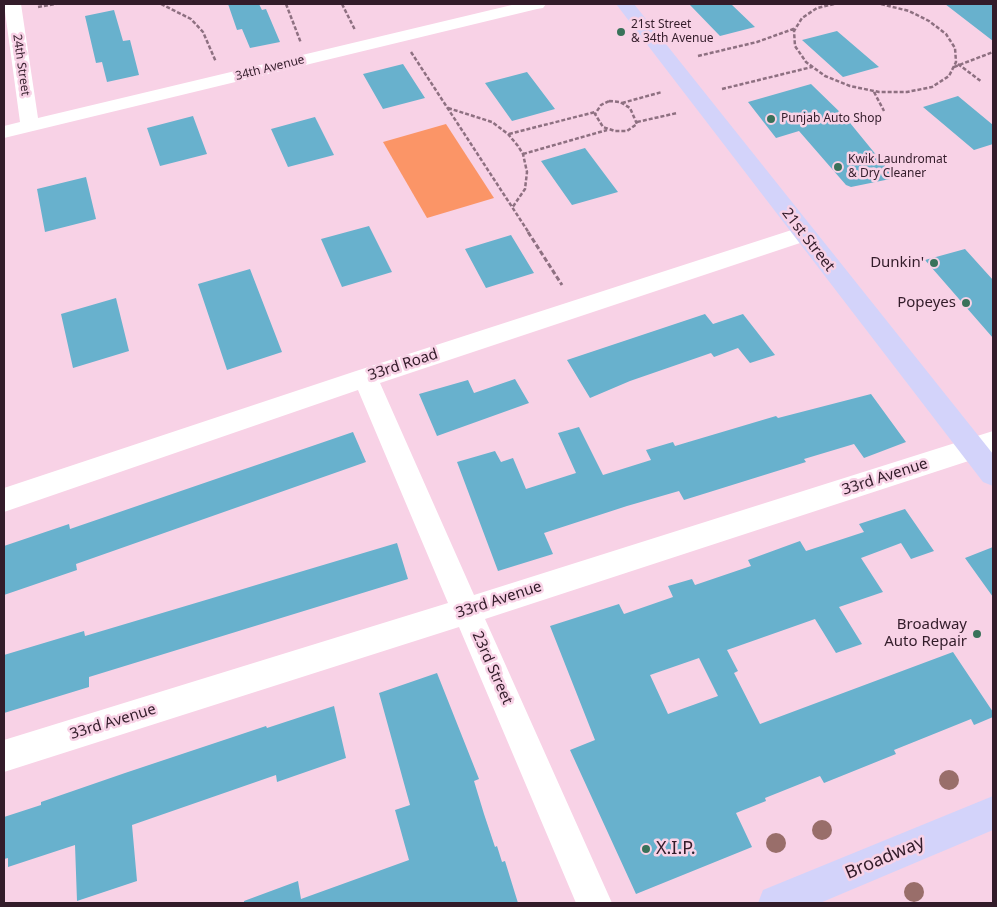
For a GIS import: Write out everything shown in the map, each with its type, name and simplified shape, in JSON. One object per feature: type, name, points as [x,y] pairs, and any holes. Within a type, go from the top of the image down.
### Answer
[{"type":"main road","name":"21st Street","points":[[625,4],[804,234],[983,445],[993,474]]},
{"type":"main road","name":"Broadway","points":[[776,903],[993,813]]},
{"type":"street","name":"24th Street","points":[[12,4],[30,126]]},
{"type":"street","name":"34th Avenue","points":[[4,132],[537,4]]},
{"type":"street","name":"33rd Road","points":[[4,500],[365,378],[804,234]]},
{"type":"street","name":"23rd Street","points":[[365,378],[594,903]]},
{"type":"street","name":"33rd Avenue","points":[[4,756],[467,611],[983,445]]},
{"type":"path","points":[[38,7],[56,4]]},
{"type":"path","points":[[161,4],[191,19],[202,32],[217,66]]},
{"type":"path","points":[[286,4],[302,46]]},
{"type":"path","points":[[342,4],[356,33]]},
{"type":"path","points":[[834,4],[817,8],[802,18],[794,31],[795,46],[806,62],[825,76],[850,86],[874,91],[907,92],[932,87],[949,76],[958,64],[993,52]]},
{"type":"path","points":[[881,4],[908,11],[930,21],[946,34],[955,48],[958,64],[982,82]]},
{"type":"path","points":[[698,56],[756,42],[796,27]]},
{"type":"path","points":[[411,52],[562,285]]},
{"type":"path","points":[[722,88],[813,67]]},
{"type":"path","points":[[874,91],[884,111]]},
{"type":"path","points":[[622,103],[662,92]]},
{"type":"path","points":[[508,134],[595,112],[601,105],[609,101],[622,103],[630,108],[637,122]]},
{"type":"path","points":[[447,108],[492,122],[508,134],[523,154],[527,172],[525,189],[512,208]]},
{"type":"path","points":[[595,112],[595,117],[608,129]]},
{"type":"path","points":[[523,154],[608,129],[627,131],[637,122],[677,112]]},
{"type":"shaded area","points":[[446,124],[494,198],[427,218],[383,142]]},
{"type":"building","points":[[228,4],[259,4],[262,10],[266,9],[280,42],[250,48],[242,29],[237,30]]},
{"type":"building","points":[[689,4],[731,4],[755,27],[720,36]]},
{"type":"building","points":[[945,4],[993,4],[993,41]]},
{"type":"building","points":[[114,10],[123,41],[130,40],[139,75],[107,82],[102,62],[96,63],[85,16]]},
{"type":"building","points":[[837,31],[879,67],[843,77],[802,40]]},
{"type":"building","points":[[403,64],[425,98],[383,109],[363,74]]},
{"type":"building","points":[[527,72],[555,109],[512,121],[485,83]]},
{"type":"building","points":[[811,84],[846,118],[895,178],[851,187],[846,185],[799,131],[776,138],[748,102]]},
{"type":"building","points":[[958,96],[993,125],[993,144],[974,150],[923,107]]},
{"type":"building","points":[[193,116],[207,154],[160,166],[147,128]]},
{"type":"building","points":[[315,117],[334,155],[288,167],[271,129]]},
{"type":"building","points":[[585,148],[618,192],[572,205],[541,161]]},
{"type":"building","points":[[86,177],[96,219],[45,232],[37,189]]},
{"type":"building","points":[[369,226],[392,272],[342,287],[321,239]]},
{"type":"building","points":[[511,235],[534,273],[486,288],[465,249]]},
{"type":"building","points":[[965,249],[993,280],[993,338],[925,260]]},
{"type":"building","points":[[250,269],[282,352],[227,370],[198,284]]},
{"type":"building","points":[[116,298],[129,351],[73,368],[61,314]]},
{"type":"building","points":[[705,314],[713,324],[743,314],[775,355],[750,363],[738,348],[714,357],[711,353],[630,381],[590,398],[567,360]]},
{"type":"building","points":[[515,379],[529,403],[437,436],[419,394],[468,380],[474,393]]},
{"type":"building","points":[[871,394],[906,442],[864,458],[854,444],[804,459],[806,462],[684,500],[679,491],[627,506],[544,533],[553,554],[498,571],[457,462],[495,451],[501,462],[513,458],[526,489],[576,473],[558,433],[579,427],[603,475],[651,460],[646,450],[673,442],[675,446],[776,416],[778,418]]},
{"type":"building","points":[[353,432],[366,462],[76,564],[77,570],[4,595],[4,546],[69,524],[70,529]]},
{"type":"building","points":[[905,509],[934,551],[911,559],[901,543],[861,558],[883,592],[839,607],[862,644],[836,653],[815,619],[727,650],[738,671],[734,673],[760,724],[953,652],[993,712],[993,717],[974,725],[971,719],[894,750],[896,754],[824,783],[820,776],[765,798],[766,801],[736,813],[752,847],[636,894],[570,750],[595,740],[550,626],[619,604],[624,614],[673,597],[668,586],[692,579],[695,585],[751,566],[748,560],[800,541],[806,551],[864,532],[859,524]],"holes":[[[699,658],[718,696],[668,714],[650,675]]]},
{"type":"building","points":[[397,543],[408,579],[89,677],[89,687],[4,713],[4,655],[84,631],[85,636]]},
{"type":"building","points":[[993,547],[993,597],[965,558]]},
{"type":"building","points":[[437,673],[479,779],[474,781],[484,814],[495,847],[497,846],[502,862],[505,861],[518,903],[244,903],[244,901],[298,881],[301,899],[409,860],[395,810],[410,805],[379,693]]},
{"type":"building","points":[[334,706],[346,758],[277,782],[276,775],[132,825],[137,881],[77,901],[75,845],[8,867],[8,858],[4,859],[4,817],[125,773],[266,726],[267,728]]},
{"type":"place","name":"21st Street & 34th Avenue","points":[[621,32]]},
{"type":"place","name":"Punjab Auto Shop","points":[[771,119]]},
{"type":"place","name":"Kwik Laundromat & Dry Cleaner","points":[[838,167]]},
{"type":"place","name":"Dunkin'","points":[[934,263]]},
{"type":"place","name":"Popeyes","points":[[966,303]]},
{"type":"place","name":"Broadway Auto Repair","points":[[977,634]]},
{"type":"place","name":"X.I.P.","points":[[646,849]]}]
